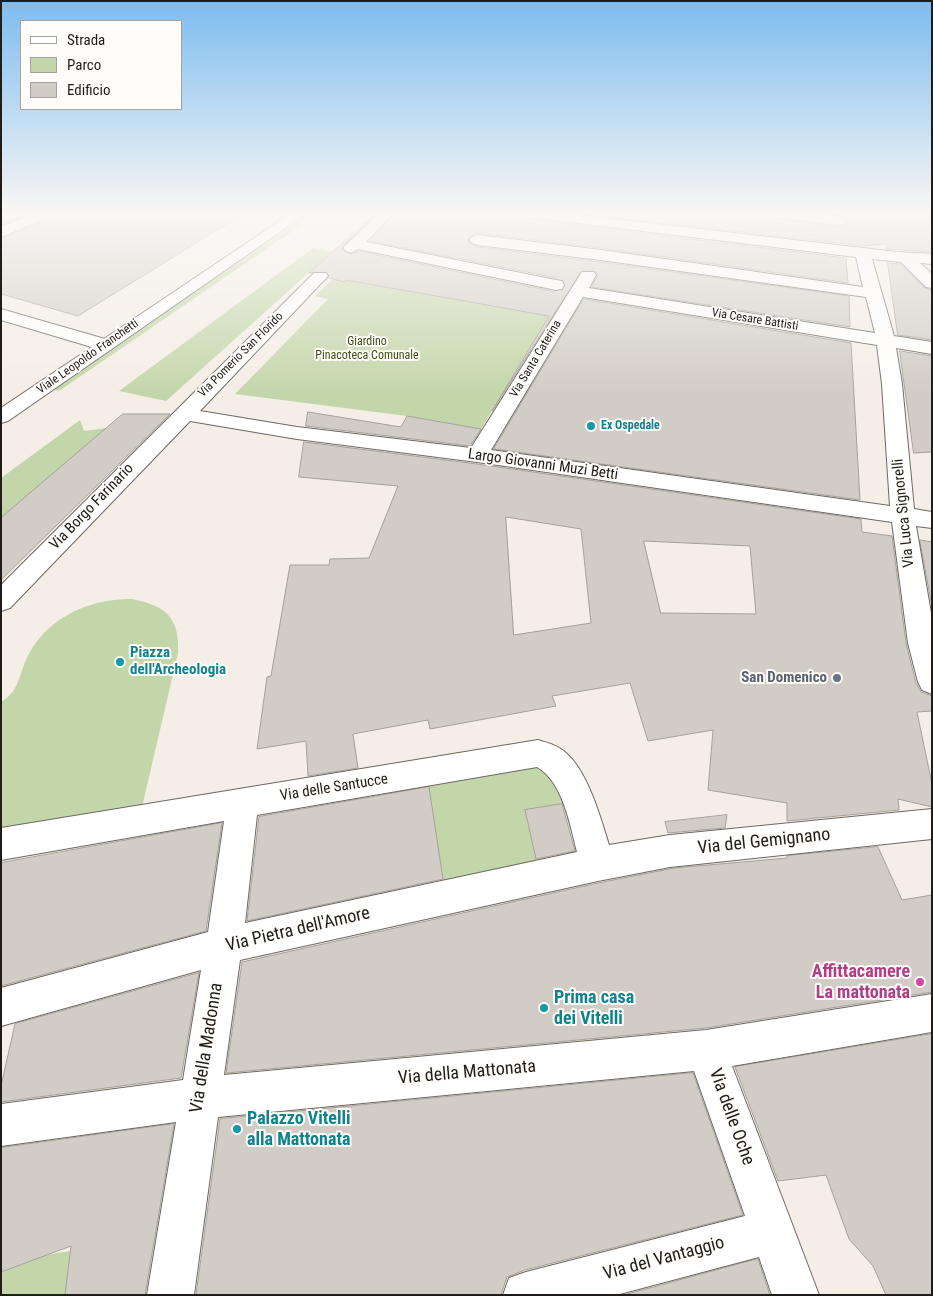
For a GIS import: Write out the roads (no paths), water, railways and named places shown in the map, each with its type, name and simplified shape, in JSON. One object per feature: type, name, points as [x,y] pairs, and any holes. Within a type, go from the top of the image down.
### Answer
[{"type":"street","name":"Viale Leopoldo Franchetti","points":[[1,417],[209,274]]},
{"type":"street","points":[[501,274],[556,285]]},
{"type":"street","name":"Via Santa Caterina","points":[[477,455],[587,274]]},
{"type":"street","points":[[744,274],[873,292]]},
{"type":"street","name":"Via Luca Signorelli","points":[[866,274],[873,292],[886,342],[892,384],[903,517],[927,644],[932,682]]},
{"type":"street","points":[[922,274],[932,284]]},
{"type":"street","name":"Via Pomerio San Florido","points":[[184,414],[320,276]]},
{"type":"street","name":"Via Cesare Battisti","points":[[577,290],[932,348]]},
{"type":"street","points":[[1,314],[105,345]]},
{"type":"street","name":"Largo Giovanni Muzi Betti","points":[[184,414],[297,433],[477,455],[932,520]]},
{"type":"street","name":"Via Borgo Farinario","points":[[1,600],[184,414]]},
{"type":"street","name":"Via delle Santucce","points":[[1,844],[126,824],[237,796],[284,797],[538,753],[548,756],[558,764],[570,784],[587,828],[598,864]]},
{"type":"street","name":"Via della Madonna","points":[[170,1295],[223,946],[237,796]]},
{"type":"street","name":"Via del Gemignano","points":[[598,864],[670,851],[932,824]]},
{"type":"street","name":"Via Pietra dell'Amore","points":[[2,1010],[223,946],[598,864]]},
{"type":"street","name":"Via della Mattonata","points":[[1,1125],[200,1098],[706,1050],[932,1013]]},
{"type":"street","name":"Via delle Oche","points":[[706,1050],[796,1295]]},
{"type":"street","name":"Via del Vantaggio","points":[[526,1295],[773,1231]]},
{"type":"tunnel","points":[[556,285],[574,289]]},
{"type":"place","name":"Ex Ospedale","points":[[591,426]]},
{"type":"place","name":"Piazza dell'Archeologia","points":[[120,662]]},
{"type":"place","name":"San Domenico","points":[[837,678]]},
{"type":"place","name":"Affittacamere La mattonata","points":[[920,982]]},
{"type":"place","name":"Prima casa dei Vitelli","points":[[544,1008]]},
{"type":"place","name":"Palazzo Vitelli alla Mattonata","points":[[237,1129]]},
{"type":"park label","name":"Giardino Pinacoteca Comunale","points":[[367,349]]}]
